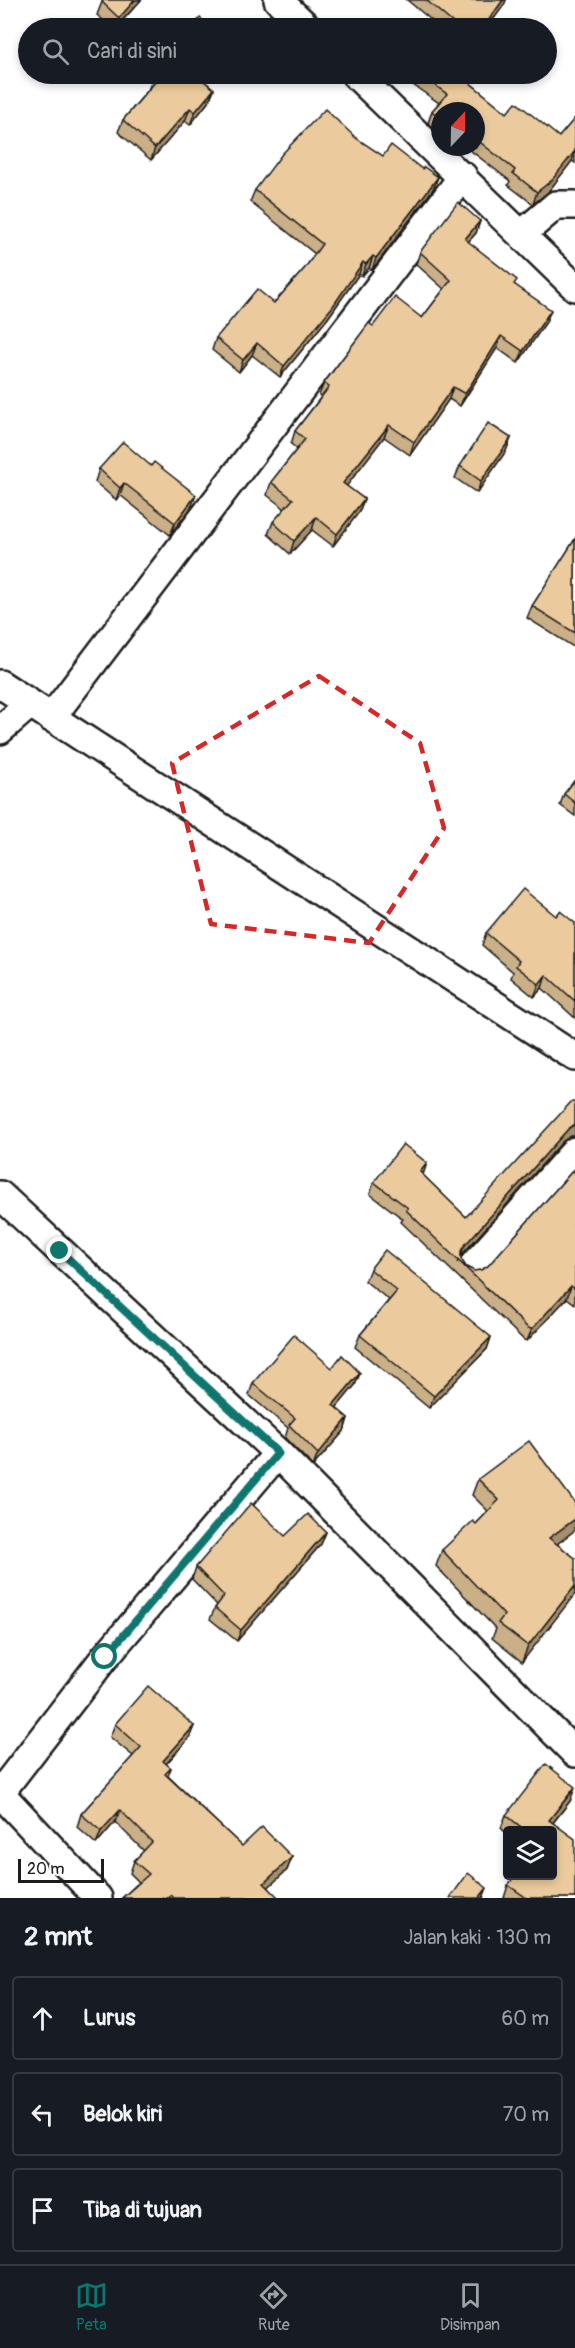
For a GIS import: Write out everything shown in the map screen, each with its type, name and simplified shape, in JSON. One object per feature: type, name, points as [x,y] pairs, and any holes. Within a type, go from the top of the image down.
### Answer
[{"type":"street","points":[[278,0],[297,18]]},
{"type":"street","points":[[366,84],[575,287]]},
{"type":"street","points":[[0,730],[41,711],[463,176]]},
{"type":"street","points":[[522,234],[556,205],[575,205]]},
{"type":"street","points":[[0,684],[575,1057]]},
{"type":"street","points":[[472,1267],[575,1151]]},
{"type":"street","points":[[0,1195],[278,1453],[575,1753]]},
{"type":"street","points":[[98,1898],[0,1793],[105,1657],[278,1453]]},
{"type":"highlighted area","points":[[319,676],[420,743],[444,828],[369,943],[211,924],[172,763]]},
{"type":"building","points":[[104,0],[135,0],[119,18],[102,2]]},
{"type":"building","points":[[426,0],[503,0],[490,18],[447,18]]},
{"type":"building","points":[[153,84],[208,84],[214,89],[195,112],[190,108],[155,148],[123,120]]},
{"type":"building","points":[[433,84],[471,84],[507,113],[516,102],[559,137],[575,118],[575,151],[552,180],[537,192],[513,173],[515,170],[485,146],[485,102],[440,102],[447,94]]},
{"type":"building","points":[[325,109],[356,138],[383,156],[391,145],[422,169],[424,167],[438,177],[376,258],[373,256],[366,264],[363,262],[333,306],[284,366],[257,343],[243,360],[216,338],[257,289],[274,303],[305,268],[322,244],[255,190],[282,154]]},
{"type":"building","points":[[458,202],[480,221],[465,239],[517,280],[514,284],[551,310],[523,351],[501,336],[465,394],[453,387],[414,442],[389,425],[343,483],[364,499],[337,534],[316,517],[294,541],[273,522],[293,499],[271,482],[305,439],[295,431],[329,387],[324,383],[369,323],[373,326],[395,297],[422,318],[451,280],[420,252]]},
{"type":"building","points":[[488,423],[511,438],[481,481],[460,466]]},
{"type":"building","points":[[123,442],[151,466],[154,462],[196,495],[175,523],[124,483],[120,488],[99,469]]},
{"type":"building","points":[[575,539],[575,633],[532,606]]},
{"type":"building","points":[[575,780],[575,803],[564,794]]},
{"type":"building","points":[[523,889],[556,916],[560,911],[575,923],[575,1001],[546,975],[539,984],[516,966],[519,961],[486,933]]},
{"type":"building","points":[[572,1101],[575,1103],[575,1124],[568,1129],[461,1251],[461,1259],[466,1267],[474,1271],[488,1266],[575,1168],[575,1289],[571,1286],[532,1329],[528,1328],[406,1210],[408,1208],[374,1182],[403,1144],[427,1163],[420,1172],[466,1217]]},
{"type":"building","points":[[385,1250],[491,1337],[434,1396],[360,1335],[397,1291],[370,1269]]},
{"type":"building","points":[[294,1335],[332,1368],[342,1355],[360,1373],[333,1405],[348,1418],[318,1454],[289,1425],[295,1418],[253,1383]]},
{"type":"building","points":[[529,1441],[575,1503],[575,1519],[549,1538],[575,1558],[575,1586],[528,1646],[498,1623],[504,1615],[442,1550],[473,1521],[476,1524],[499,1500],[478,1479]]},
{"type":"building","points":[[251,1503],[285,1536],[308,1514],[326,1532],[241,1630],[215,1608],[224,1596],[196,1567]]},
{"type":"building","points":[[148,1686],[194,1726],[163,1761],[171,1768],[165,1774],[242,1846],[262,1827],[292,1857],[264,1883],[278,1897],[174,1898],[170,1895],[167,1898],[122,1898],[149,1874],[134,1861],[152,1842],[120,1810],[101,1831],[81,1814],[141,1747],[115,1724]]},
{"type":"building","points":[[546,1764],[575,1787],[549,1820],[575,1839],[575,1898],[527,1898],[508,1885],[512,1880],[557,1880],[557,1826],[520,1826],[506,1815]]},
{"type":"building","points":[[468,1873],[487,1888],[479,1898],[450,1898]]},
{"type":"route","points":[[60,1251],[278,1453],[105,1657]]}]
